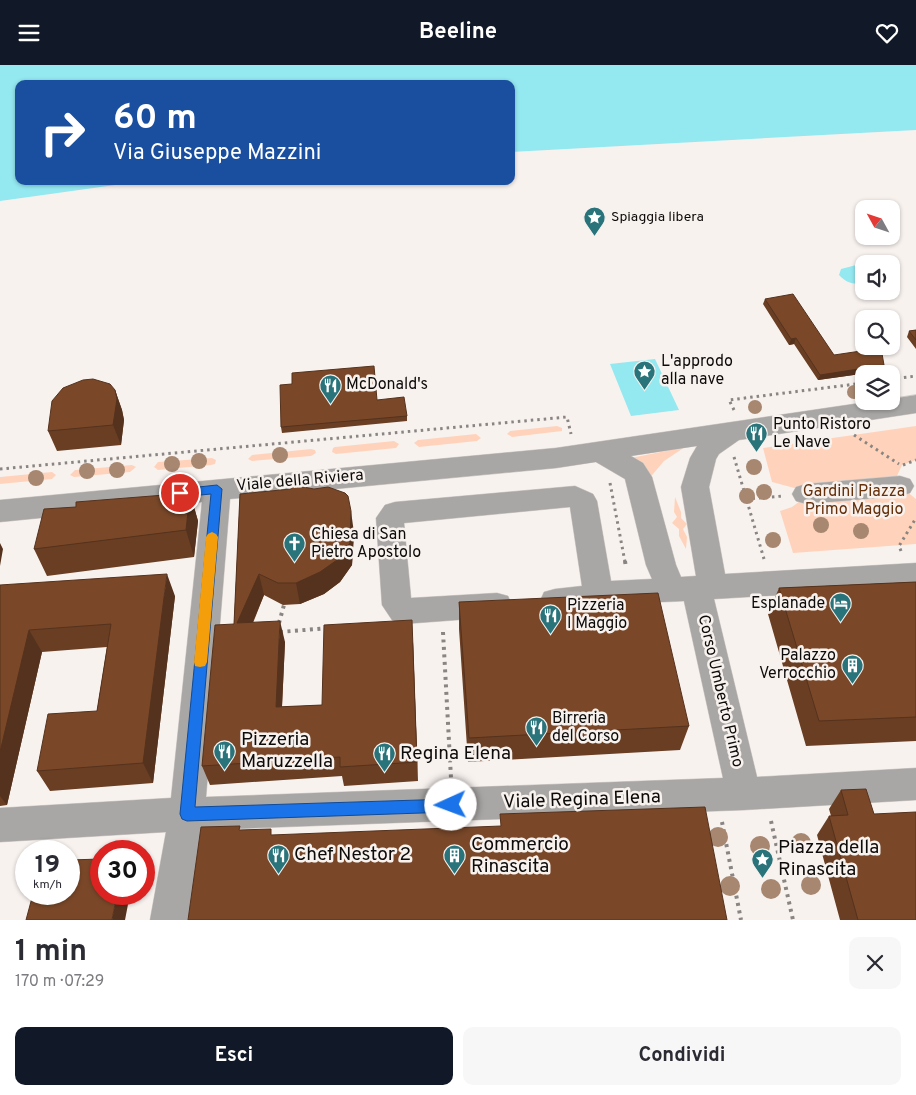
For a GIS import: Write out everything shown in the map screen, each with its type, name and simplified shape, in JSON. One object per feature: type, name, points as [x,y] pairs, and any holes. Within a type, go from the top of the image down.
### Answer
[{"type":"street","name":"Viale della Riviera","points":[[0,511],[556,458],[600,452],[733,441],[916,405]]},
{"type":"street","points":[[686,588],[695,487],[703,458],[710,447],[719,439],[733,441]]},
{"type":"street","points":[[600,452],[633,470],[638,477],[660,565],[686,588]]},
{"type":"street","points":[[806,494],[900,486]]},
{"type":"street","points":[[168,920],[187,814],[213,636],[217,489]]},
{"type":"street","points":[[597,588],[583,501],[575,496],[395,513],[390,518],[397,605],[403,611],[580,599],[597,588],[686,588],[908,563]]},
{"type":"street","name":"Corso Umberto Primo","points":[[686,588],[744,794]]},
{"type":"street","name":"Viale Regina Elena","points":[[0,825],[187,814],[744,794],[916,784]]},
{"type":"path","points":[[900,378],[916,376]]},
{"type":"path","points":[[729,400],[855,384]]},
{"type":"path","points":[[0,469],[567,417]]},
{"type":"path","points":[[849,429],[853,435],[902,465],[916,460]]},
{"type":"path","points":[[733,441],[746,499],[764,559]]},
{"type":"path","points":[[746,499],[806,494]]},
{"type":"path","points":[[908,563],[899,546],[916,517]]},
{"type":"path","points":[[284,605],[276,632],[331,628]]},
{"type":"path","points":[[442,627],[451,805]]},
{"type":"path","points":[[741,920],[722,822],[744,794],[770,819],[793,920]]},
{"type":"green space","points":[[557,426],[562,428],[562,431],[512,437],[507,434],[510,431]]},
{"type":"green space","name":"Gardini Piazza Primo Maggio","points":[[916,426],[916,460],[902,465],[897,476],[900,486],[916,499],[916,544],[793,553],[780,511],[792,507],[800,501],[798,489],[772,482],[763,448]]},
{"type":"green space","points":[[476,434],[481,438],[477,441],[419,447],[414,443],[418,440]]},
{"type":"green space","points":[[394,441],[399,444],[396,448],[336,454],[332,452],[335,447]]},
{"type":"green space","points":[[685,447],[664,461],[648,480],[631,458]]},
{"type":"green space","points":[[315,450],[316,453],[311,456],[252,461],[248,459],[252,455]]},
{"type":"green space","points":[[212,458],[216,460],[215,464],[211,465],[158,470],[154,467],[158,462]]},
{"type":"green space","points":[[132,465],[136,467],[130,472],[74,477],[70,475],[75,470]]},
{"type":"green space","points":[[52,472],[56,475],[52,479],[0,484],[0,477]]},
{"type":"green space","points":[[675,497],[681,512],[681,518],[687,524],[683,529],[687,537],[686,549],[679,536],[679,529],[672,523],[677,517],[674,512]]},
{"type":"water","points":[[0,65],[916,65],[916,130],[515,152],[515,80],[15,80],[15,185],[115,185],[0,201]]},
{"type":"water","points":[[855,265],[855,284],[850,283],[839,275],[841,269]]},
{"type":"water","points":[[655,359],[679,410],[631,416],[610,364]]},
{"type":"building","points":[[793,294],[834,355],[855,352],[855,355],[882,355],[884,365],[855,365],[855,370],[820,375],[796,338],[791,339],[765,299]]},
{"type":"building","points":[[916,330],[916,340],[909,331]]},
{"type":"building","name":"McDonald's","points":[[374,366],[377,400],[404,397],[407,416],[281,427],[280,385],[292,384],[292,373]]},
{"type":"building","points":[[93,379],[110,384],[115,390],[117,399],[113,425],[48,431],[52,401],[63,388],[83,380]]},
{"type":"building","points":[[292,485],[314,489],[328,487],[345,493],[348,496],[351,511],[350,543],[337,560],[320,572],[296,583],[278,583],[259,574],[237,623],[280,621],[276,707],[322,705],[324,625],[412,620],[417,762],[340,767],[340,757],[202,766],[215,625],[234,624],[240,494],[291,489]]},
{"type":"building","points":[[190,493],[186,530],[34,549],[44,509],[76,507],[76,502]]},
{"type":"building","points":[[167,574],[143,763],[37,771],[48,714],[97,711],[111,624],[29,630],[0,752],[0,585]]},
{"type":"building","name":"Palazzo Verrocchio","points":[[916,582],[916,717],[819,721],[779,588]]},
{"type":"building","points":[[658,593],[689,726],[469,738],[459,602]]},
{"type":"building","points":[[866,789],[874,814],[916,812],[916,920],[858,920],[829,816],[848,815],[841,790]]},
{"type":"building","name":"Commercio Rinascita","points":[[705,807],[727,920],[188,920],[201,827],[240,826],[239,830],[271,829],[271,835],[501,826],[500,814]]},
{"type":"building","points":[[90,859],[90,905],[115,905],[112,920],[26,920],[30,905],[80,905],[80,860]]},
{"type":"slow traffic","points":[[200,662],[212,537]]},
{"type":"place","name":"Spiaggia libera","points":[[595,236]]},
{"type":"place","name":"L'approdo alla nave","points":[[645,390]]},
{"type":"place","name":"McDonald's","points":[[330,404]]},
{"type":"place","name":"Punto Ristoro Le Nave","points":[[757,453]]},
{"type":"place","name":"Chiesa di San Pietro Apostolo","points":[[295,563]]},
{"type":"place","name":"Esplanade","points":[[841,623]]},
{"type":"place","name":"Pizzeria I Maggio","points":[[551,634]]},
{"type":"place","name":"Palazzo Verrocchio","points":[[852,684]]},
{"type":"place","name":"Birreria del Corso","points":[[536,747]]},
{"type":"place","name":"Pizzeria Maruzzella","points":[[225,770]]},
{"type":"place","name":"Regina Elena","points":[[384,773]]},
{"type":"place","name":"Chef Nestor 2","points":[[278,874]]},
{"type":"place","name":"Commercio Rinascita","points":[[455,875]]},
{"type":"place","name":"Piazza della Rinascita","points":[[762,878]]},
{"type":"route","points":[[180,493],[217,489],[187,814],[451,805]]}]
